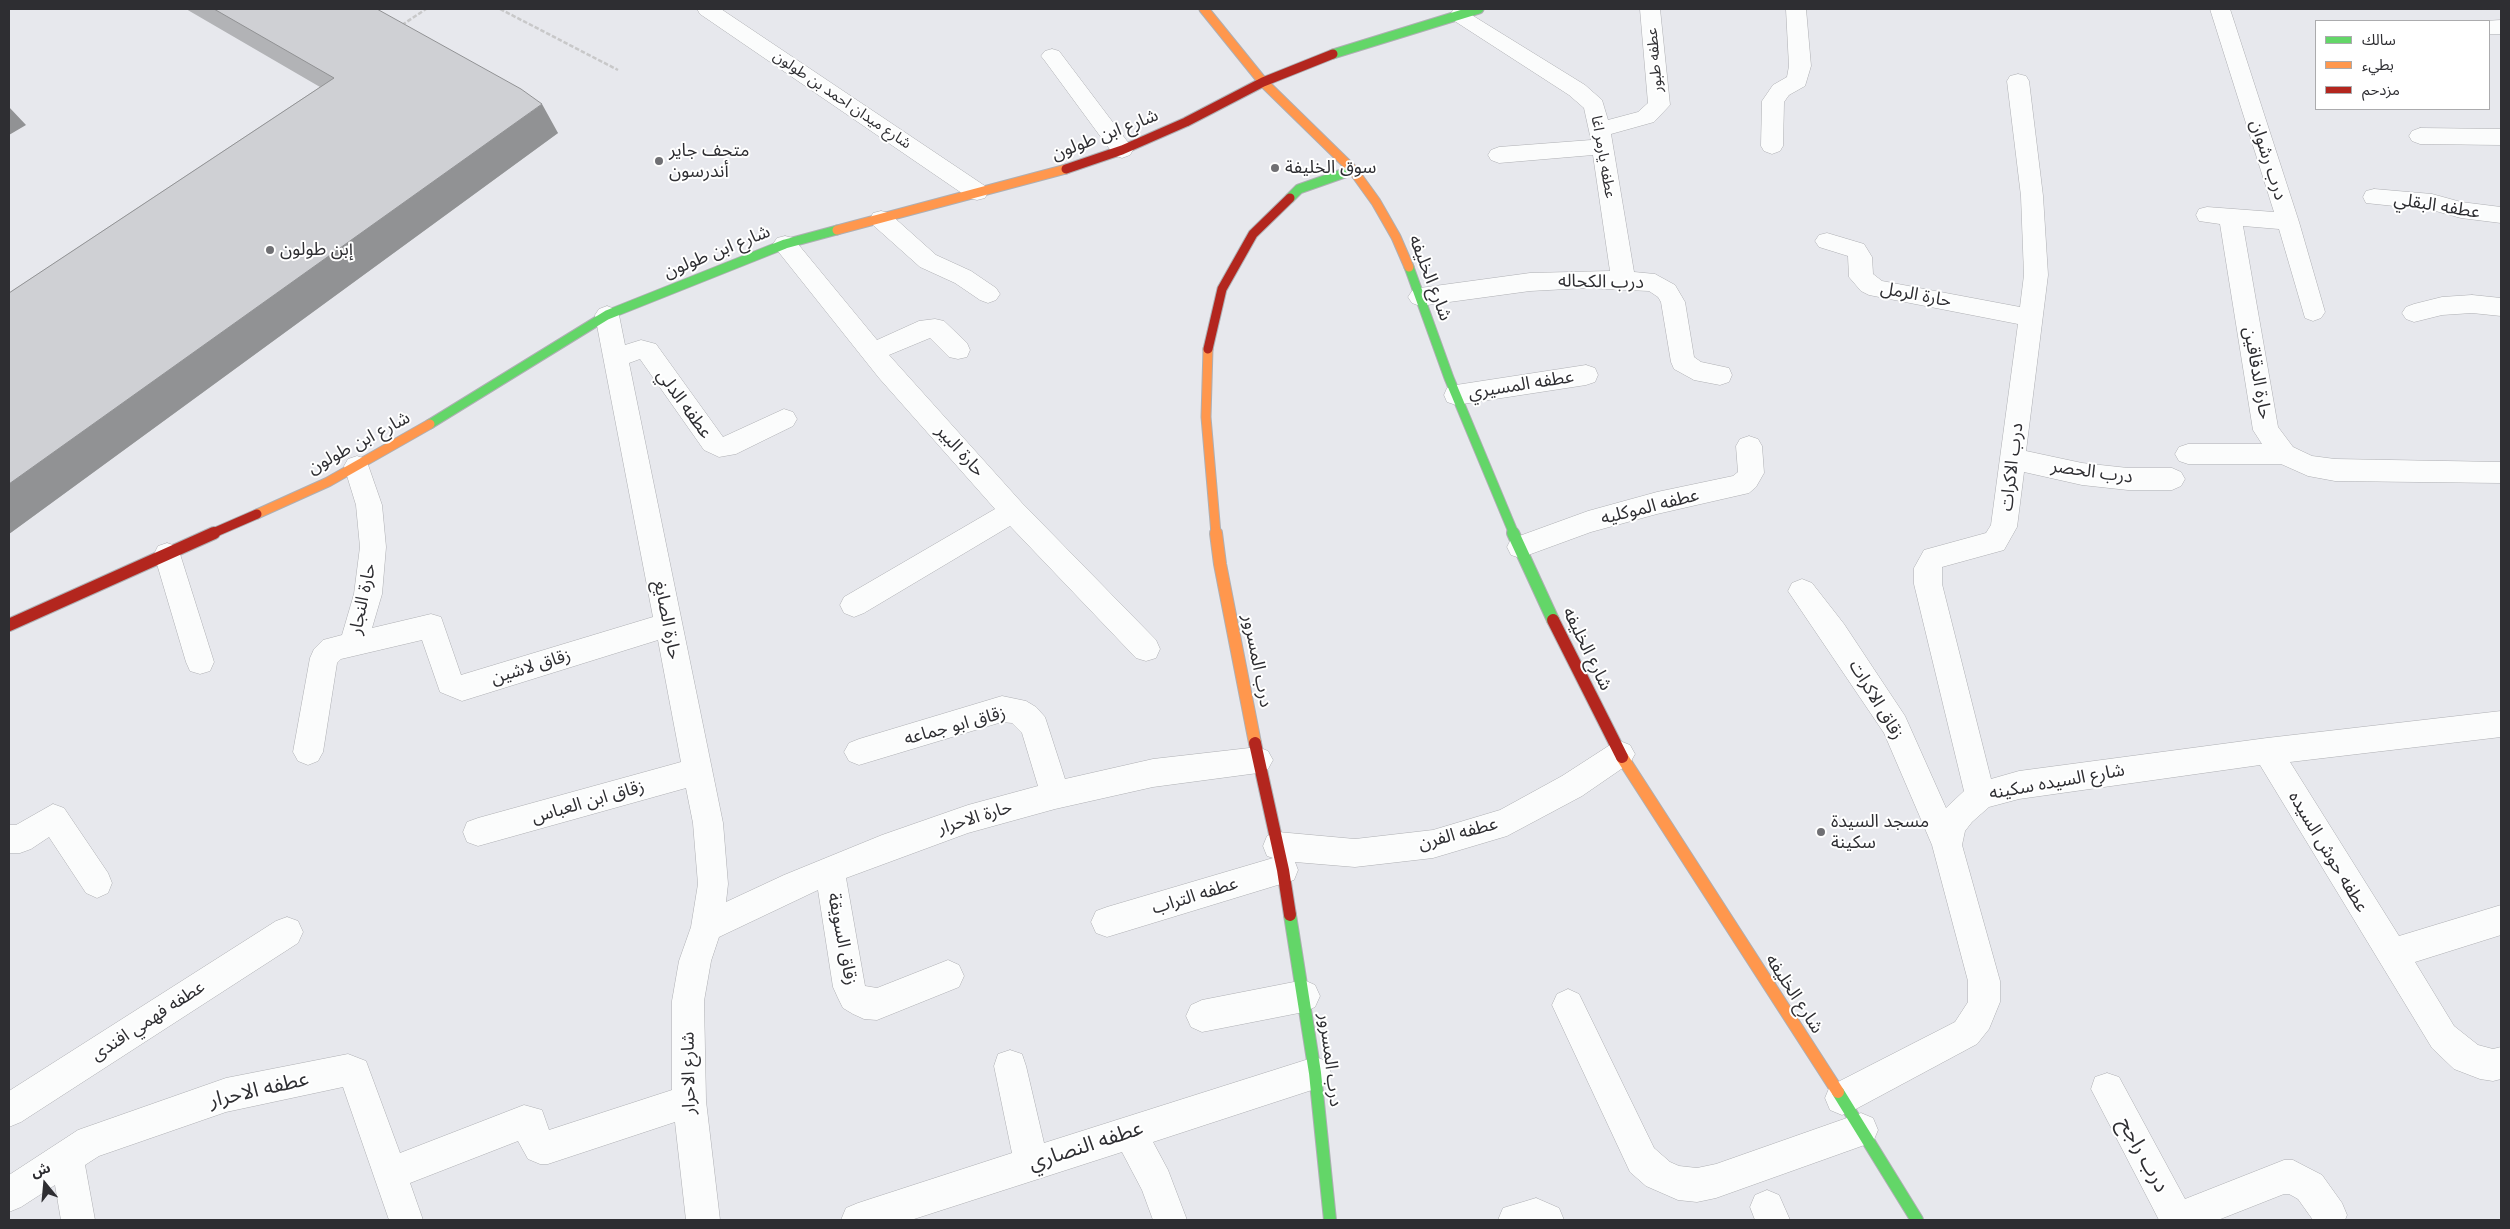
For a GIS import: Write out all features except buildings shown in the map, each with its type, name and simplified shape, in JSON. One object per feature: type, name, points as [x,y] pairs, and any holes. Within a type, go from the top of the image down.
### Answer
[{"type":"street","name":"شارع ميدان احمد بن طولون","points":[[706,9],[977,192]]},
{"type":"street","name":"شارع الخليفه","points":[[1204,9],[1214,24],[1263,82],[1352,170],[1376,202],[1396,237],[1494,491],[1551,616],[1620,754],[1729,926],[1842,1098],[1917,1220]]},
{"type":"street","name":"عطفه طبور","points":[[1601,138],[1646,117],[1659,105],[1650,9]]},
{"type":"street","points":[[1772,146],[1773,101],[1781,90],[1797,81],[1800,66],[1796,9]]},
{"type":"street","name":"درب رشوان","points":[[2220,9],[2288,222],[2314,312]]},
{"type":"street","name":"شارع ابن طولون","points":[[9,625],[328,482],[392,448],[607,315],[784,244],[977,192],[1038,178],[1122,150],[1186,122],[1263,82],[1320,59],[1469,12]]},
{"type":"street","name":"عطفه يارمر اغا","points":[[1469,12],[1577,90],[1594,105],[1601,138],[1623,280]]},
{"type":"street","points":[[1052,56],[1122,150]]},
{"type":"street","name":"درب الاكرات","points":[[1980,796],[1928,584],[1927,568],[1933,558],[1995,542],[2001,535],[2004,526],[2036,276],[2032,196],[2018,81]]},
{"type":"street","points":[[2420,136],[2501,137]]},
{"type":"street","points":[[1498,155],[1601,138]]},
{"type":"street","name":"درب المسرور","points":[[1330,1220],[1315,1073],[1304,996],[1280,858],[1258,760],[1220,564],[1210,488],[1206,417],[1208,350],[1222,288],[1253,234],[1299,190],[1352,170]]},
{"type":"street","name":"عطفه البقلي","points":[[2374,197],[2432,202],[2462,210],[2501,216]]},
{"type":"street","name":"حارة الدقاقين","points":[[2288,222],[2218,216],[2266,430],[2284,454],[2308,466],[2334,470],[2501,473]]},
{"type":"street","points":[[881,219],[928,261],[963,277],[988,294]]},
{"type":"street","name":"حارة الرمل","points":[[1828,242],[1856,250],[1860,257],[1861,277],[1869,285],[1877,289],[2032,318]]},
{"type":"street","name":"حارة البير","points":[[784,244],[873,352],[1013,511],[1146,649]]},
{"type":"street","name":"درب الكحاله","points":[[1420,297],[1530,282],[1623,280],[1655,283],[1667,291],[1673,302],[1683,362],[1694,370],[1720,375]]},
{"type":"street","points":[[2414,312],[2442,306],[2472,304],[2501,307]]},
{"type":"street","name":"حارة الصايغ","points":[[607,315],[708,823],[713,884],[706,927]]},
{"type":"street","points":[[873,352],[928,328],[935,328],[958,350]]},
{"type":"street","name":"عطفه الدلي","points":[[616,358],[642,349],[647,351],[713,443],[719,447],[727,446],[784,419]]},
{"type":"street","name":"عطفه المسيري","points":[[1456,395],[1586,375]]},
{"type":"street","name":"عطفه الموكليه","points":[[1520,547],[1588,522],[1657,503],[1740,485],[1747,480],[1751,472],[1748,446]]},
{"type":"street","points":[[2188,454],[2284,454]]},
{"type":"street","name":"درب الحصر","points":[[2013,460],[2082,474],[2128,480],[2172,479]]},
{"type":"street","name":"حارة النجار","points":[[353,644],[368,594],[373,547],[369,505],[357,466]]},
{"type":"street","points":[[854,605],[1013,511]]},
{"type":"street","points":[[167,554],[200,662]]},
{"type":"street","name":"زقاق الاكرات","points":[[1802,591],[1834,633],[1895,725],[1947,845]]},
{"type":"street","name":"زقاق لاشين","points":[[353,644],[425,626],[432,627],[450,683],[462,688],[668,625]]},
{"type":"street","points":[[308,752],[324,658],[333,649],[353,644]]},
{"type":"street","name":"زقاق ابو جماعه","points":[[859,752],[1002,710],[1016,710],[1026,716],[1035,726],[1055,795]]},
{"type":"street","name":"شارع السيده سكينه","points":[[1947,845],[1951,826],[1961,812],[1980,796],[2019,785],[2267,750],[2501,724]]},
{"type":"street","name":"عطفه حوش السيده","points":[[2267,750],[2390,954],[2443,1037],[2466,1057],[2498,1069]]},
{"type":"street","name":"عطفه الفرن","points":[[1280,858],[1355,853],[1433,844],[1507,822],[1572,786],[1620,754]]},
{"type":"street","name":"حارة الاحرار","points":[[706,927],[795,884],[968,819],[1055,795],[1153,773],[1258,760]]},
{"type":"street","name":"زقاق ابن العباس","points":[[478,832],[697,771]]},
{"type":"street","points":[[9,839],[20,839],[53,818],[97,883]]},
{"type":"street","points":[[1842,1098],[1966,1033],[1978,1018],[1984,1002],[1984,981],[1947,845]]},
{"type":"street","name":"عطفه التراب","points":[[1107,922],[1280,858]]},
{"type":"street","name":"زقاق السويقة","points":[[830,870],[849,987],[854,996],[864,1003],[877,1004],[948,976]]},
{"type":"street","points":[[2390,954],[2501,920]]},
{"type":"street","name":"شارع الاحرار","points":[[703,1220],[689,1101],[688,1001],[695,962],[706,927]]},
{"type":"street","name":"عطفه فهمي افندى","points":[[9,1110],[287,932]]},
{"type":"street","points":[[1202,1016],[1304,996]]},
{"type":"street","points":[[1568,1004],[1642,1160],[1658,1174],[1678,1183],[1698,1185],[1716,1181],[1861,1130]]},
{"type":"street","points":[[1010,1066],[1031,1163]]},
{"type":"street","name":"عطفه الاحرار","points":[[9,1194],[90,1142],[226,1095],[348,1070],[354,1073],[406,1220]]},
{"type":"street","name":"عطفه النصاري","points":[[858,1220],[1315,1073]]},
{"type":"street","name":"درب راجح","points":[[2107,1089],[2178,1219]]},
{"type":"street","points":[[390,1174],[524,1122],[530,1122],[535,1141],[540,1147],[548,1147],[689,1101]]},
{"type":"street","points":[[1130,1132],[1156,1182],[1170,1220]]},
{"type":"street","points":[[67,1158],[78,1220]]},
{"type":"street","points":[[2178,1219],[2284,1177],[2293,1177],[2310,1187],[2330,1215]]},
{"type":"street","points":[[1515,1220],[1536,1215],[1547,1220]]},
{"type":"path","points":[[396,29],[426,9]]},
{"type":"path","points":[[500,9],[618,70]]},
{"type":"traffic: fast","points":[[1333,54],[1479,9]]},
{"type":"traffic: fast","points":[[1290,198],[1299,189],[1353,170]]},
{"type":"traffic: fast","points":[[430,424],[607,315],[785,244],[837,230]]},
{"type":"traffic: fast","points":[[1409,267],[1449,378],[1494,491],[1553,620]]},
{"type":"traffic: fast","points":[[1290,915],[1315,1073],[1330,1220]]},
{"type":"traffic: fast","points":[[1838,1092],[1917,1220]]},
{"type":"traffic: slow","points":[[1204,9],[1263,82],[1353,170],[1376,202],[1396,237],[1409,267]]},
{"type":"traffic: slow","points":[[837,230],[1066,169]]},
{"type":"traffic: slow","points":[[1208,349],[1206,417],[1211,488],[1220,564],[1255,743]]},
{"type":"traffic: slow","points":[[257,514],[328,482],[430,424]]},
{"type":"traffic: slow","points":[[1622,757],[1838,1092]]},
{"type":"traffic: jam","points":[[1066,169],[1122,150],[1186,122],[1263,82],[1333,54]]},
{"type":"traffic: jam","points":[[1208,349],[1222,289],[1253,234],[1290,198]]},
{"type":"traffic: jam","points":[[9,625],[257,514]]},
{"type":"traffic: jam","points":[[1553,620],[1622,757]]},
{"type":"traffic: jam","points":[[1255,743],[1283,870],[1290,915]]},
{"type":"place","name":"متحف جاير أندرسون","points":[[659,161]]},
{"type":"place","name":"سوق الخليفة","points":[[1275,168]]},
{"type":"place","name":"إبن طولون","points":[[270,250]]},
{"type":"place","name":"مسجد السيدة سكينة","points":[[1821,832]]}]
